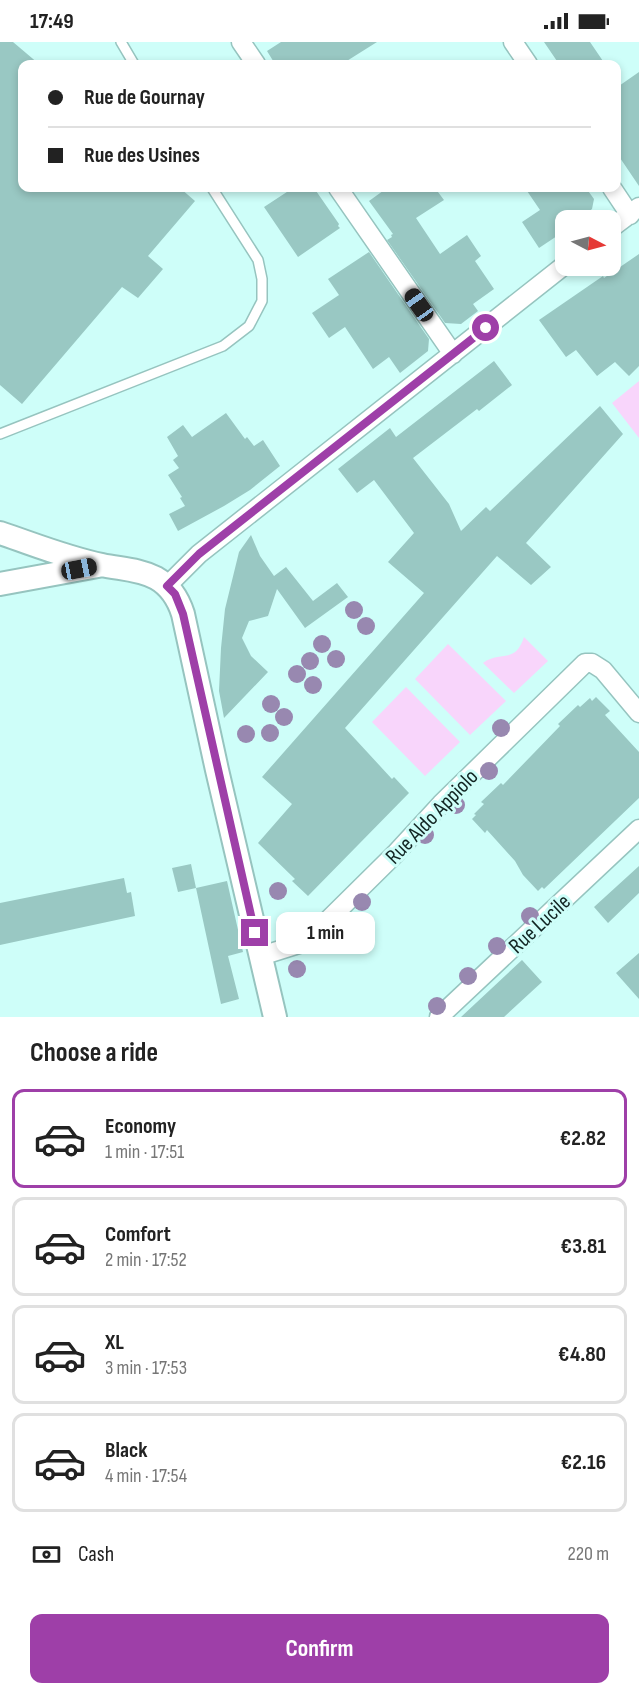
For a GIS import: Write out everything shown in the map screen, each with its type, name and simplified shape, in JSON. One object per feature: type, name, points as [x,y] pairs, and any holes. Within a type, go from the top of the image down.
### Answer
[{"type":"street","points":[[241,42],[253,60]]},
{"type":"street","points":[[513,42],[525,60]]},
{"type":"street","points":[[341,192],[453,354]]},
{"type":"street","points":[[616,192],[634,211],[621,221]]},
{"type":"street","points":[[167,586],[199,554],[555,273]]},
{"type":"street","points":[[0,533],[102,565],[147,574],[167,586],[175,594],[183,614],[275,1017]]},
{"type":"street","points":[[0,584],[102,565]]},
{"type":"street","name":"Rue Aldo Appiolo","points":[[261,956],[299,944],[311,937],[395,854],[441,804],[585,663],[592,663],[603,670],[639,713]]},
{"type":"street","name":"Rue Lucile","points":[[439,1017],[639,829]]},
{"type":"lane","points":[[121,42],[132,60]]},
{"type":"lane","points":[[0,434],[223,346],[249,326],[262,301],[262,279],[258,260],[215,192]]},
{"type":"shaded area","points":[[639,381],[639,438],[612,403]]},
{"type":"shaded area","points":[[524,637],[548,661],[514,693],[483,663],[495,657],[512,654],[520,646]]},
{"type":"shaded area","points":[[448,644],[506,701],[470,735],[415,679]]},
{"type":"shaded area","points":[[406,687],[460,742],[425,776],[372,722]]},
{"type":"building","points":[[0,42],[13,42],[34,60],[18,60],[18,192],[185,192],[195,201],[148,256],[163,269],[138,298],[122,287],[22,404],[0,385]]},
{"type":"building","points":[[281,42],[377,42],[348,60],[273,60],[267,51]]},
{"type":"building","points":[[544,42],[590,42],[602,60],[556,60]]},
{"type":"building","points":[[639,72],[639,186],[621,159],[621,85]]},
{"type":"building","points":[[287,192],[317,192],[340,228],[298,257],[264,207]]},
{"type":"building","points":[[381,192],[438,192],[444,200],[416,218],[440,254],[467,235],[481,256],[475,261],[494,289],[473,304],[478,311],[461,324],[445,323],[387,240],[393,234],[369,201]]},
{"type":"building","points":[[528,192],[589,192],[594,199],[591,210],[555,210],[555,237],[539,248],[522,222],[540,210]]},
{"type":"building","points":[[369,252],[429,339],[428,351],[400,373],[389,357],[373,369],[345,327],[329,338],[312,313],[339,295],[328,279]]},
{"type":"building","points":[[639,254],[639,366],[629,376],[615,362],[597,376],[576,350],[566,357],[539,320],[603,276],[604,278],[621,276],[621,266]]},
{"type":"building","points":[[494,361],[512,385],[413,458],[449,504],[461,531],[486,507],[490,511],[600,406],[623,434],[526,543],[551,567],[531,585],[497,556],[345,728],[392,779],[394,777],[409,793],[308,896],[292,881],[295,879],[258,843],[292,804],[262,777],[424,593],[388,562],[414,533],[374,480],[357,493],[338,469],[390,428],[396,437]]},
{"type":"building","points":[[226,413],[245,439],[247,437],[254,446],[263,440],[280,466],[250,490],[178,531],[169,514],[185,506],[168,475],[179,468],[173,460],[178,456],[167,437],[183,425],[192,437]]},
{"type":"building","points":[[251,535],[260,556],[274,576],[286,567],[313,601],[337,583],[348,597],[305,628],[277,589],[268,616],[249,621],[242,638],[251,656],[268,672],[224,718],[219,691],[225,609],[239,552]]},
{"type":"building","points":[[596,697],[610,711],[605,715],[639,752],[639,798],[544,889],[542,887],[538,891],[487,830],[485,833],[472,819],[484,804],[481,802],[501,783],[503,785],[560,726],[558,724],[578,705],[580,707],[590,698],[592,701]]},
{"type":"building","points":[[191,864],[196,888],[178,892],[172,868]]},
{"type":"building","points":[[639,866],[639,893],[608,923],[594,907]]},
{"type":"building","points":[[124,878],[127,893],[131,892],[135,916],[0,945],[0,903]]},
{"type":"building","points":[[227,881],[243,952],[228,956],[239,999],[221,1004],[196,888]]},
{"type":"building","points":[[639,953],[639,999],[616,973]]},
{"type":"building","points":[[522,960],[542,982],[504,1017],[461,1017]]},
{"type":"route","points":[[255,933],[183,614],[175,594],[167,586],[199,554],[486,328]]}]
